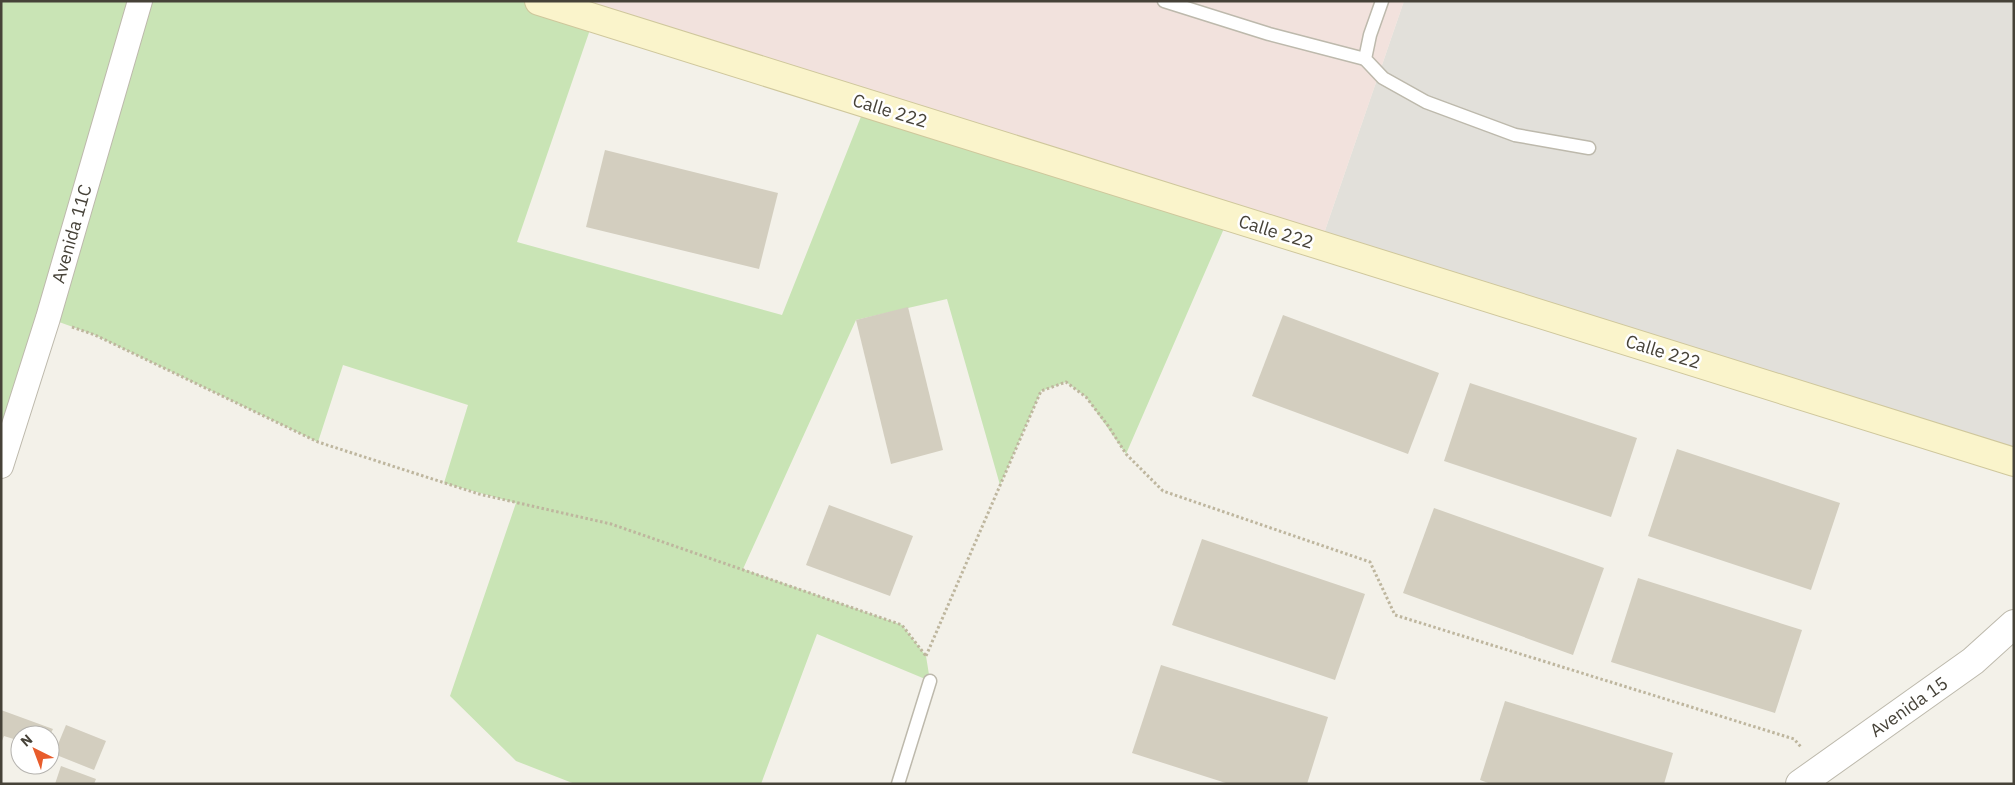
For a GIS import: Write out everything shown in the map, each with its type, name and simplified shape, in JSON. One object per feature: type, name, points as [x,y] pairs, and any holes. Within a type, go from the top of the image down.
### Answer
[{"type":"main road","name":"Calle 222","points":[[539,1],[2014,462]]},
{"type":"street","name":"Avenida 11C","points":[[1,466],[48,318],[140,1]]},
{"type":"street","name":"Avenida 15","points":[[1810,777],[1973,661],[2014,624]]},
{"type":"lane","points":[[1164,1],[1269,34],[1365,59],[1383,78],[1426,102],[1515,135],[1589,148]]},
{"type":"lane","points":[[1365,59],[1370,35],[1382,1]]},
{"type":"lane","points":[[898,784],[930,682]]},
{"type":"path","points":[[48,318],[94,335],[318,442],[479,494],[612,524],[902,625],[926,656],[930,682]]},
{"type":"path","points":[[926,656],[1040,391],[1066,382],[1086,397],[1109,426],[1126,454],[1163,491],[1370,562],[1395,615],[1794,739],[1810,777]]},
{"type":"shaded area","points":[[539,1],[1404,1],[1320,245]]},
{"type":"shaded area","points":[[1404,1],[2014,1],[2014,462],[1320,245]]},
{"type":"green space","points":[[1,1],[539,1],[594,18],[517,242],[782,315],[866,104],[1229,217],[1126,454],[1086,397],[1066,382],[1041,391],[1000,485],[947,299],[856,320],[743,569],[902,625],[926,656],[930,681],[817,634],[761,784],[575,784],[516,761],[450,696],[516,503],[444,483],[468,405],[343,365],[318,442],[95,335],[48,318],[1,466]]},
{"type":"building","points":[[605,150],[778,193],[759,269],[586,227]]},
{"type":"building","points":[[908,307],[943,450],[891,464],[856,320]]},
{"type":"building","points":[[1283,315],[1439,373],[1408,454],[1252,396]]},
{"type":"building","points":[[1470,383],[1637,438],[1611,517],[1444,461]]},
{"type":"building","points":[[1677,449],[1840,503],[1811,590],[1648,536]]},
{"type":"building","points":[[829,505],[913,536],[890,596],[806,565]]},
{"type":"building","points":[[1434,508],[1604,568],[1573,655],[1403,593]]},
{"type":"building","points":[[1202,539],[1365,594],[1335,680],[1172,625]]},
{"type":"building","points":[[1638,578],[1802,630],[1775,713],[1611,662]]},
{"type":"building","points":[[1161,665],[1328,717],[1307,784],[1229,784],[1132,753]]},
{"type":"building","points":[[1505,701],[1673,753],[1664,784],[1491,784],[1480,780]]},
{"type":"building","points":[[1,710],[42,725],[10,725],[10,738],[4,736],[1,743]]},
{"type":"building","points":[[66,725],[106,741],[94,770],[60,756],[60,740]]},
{"type":"building","points":[[61,766],[96,779],[94,784],[55,784],[58,775],[60,775]]}]
